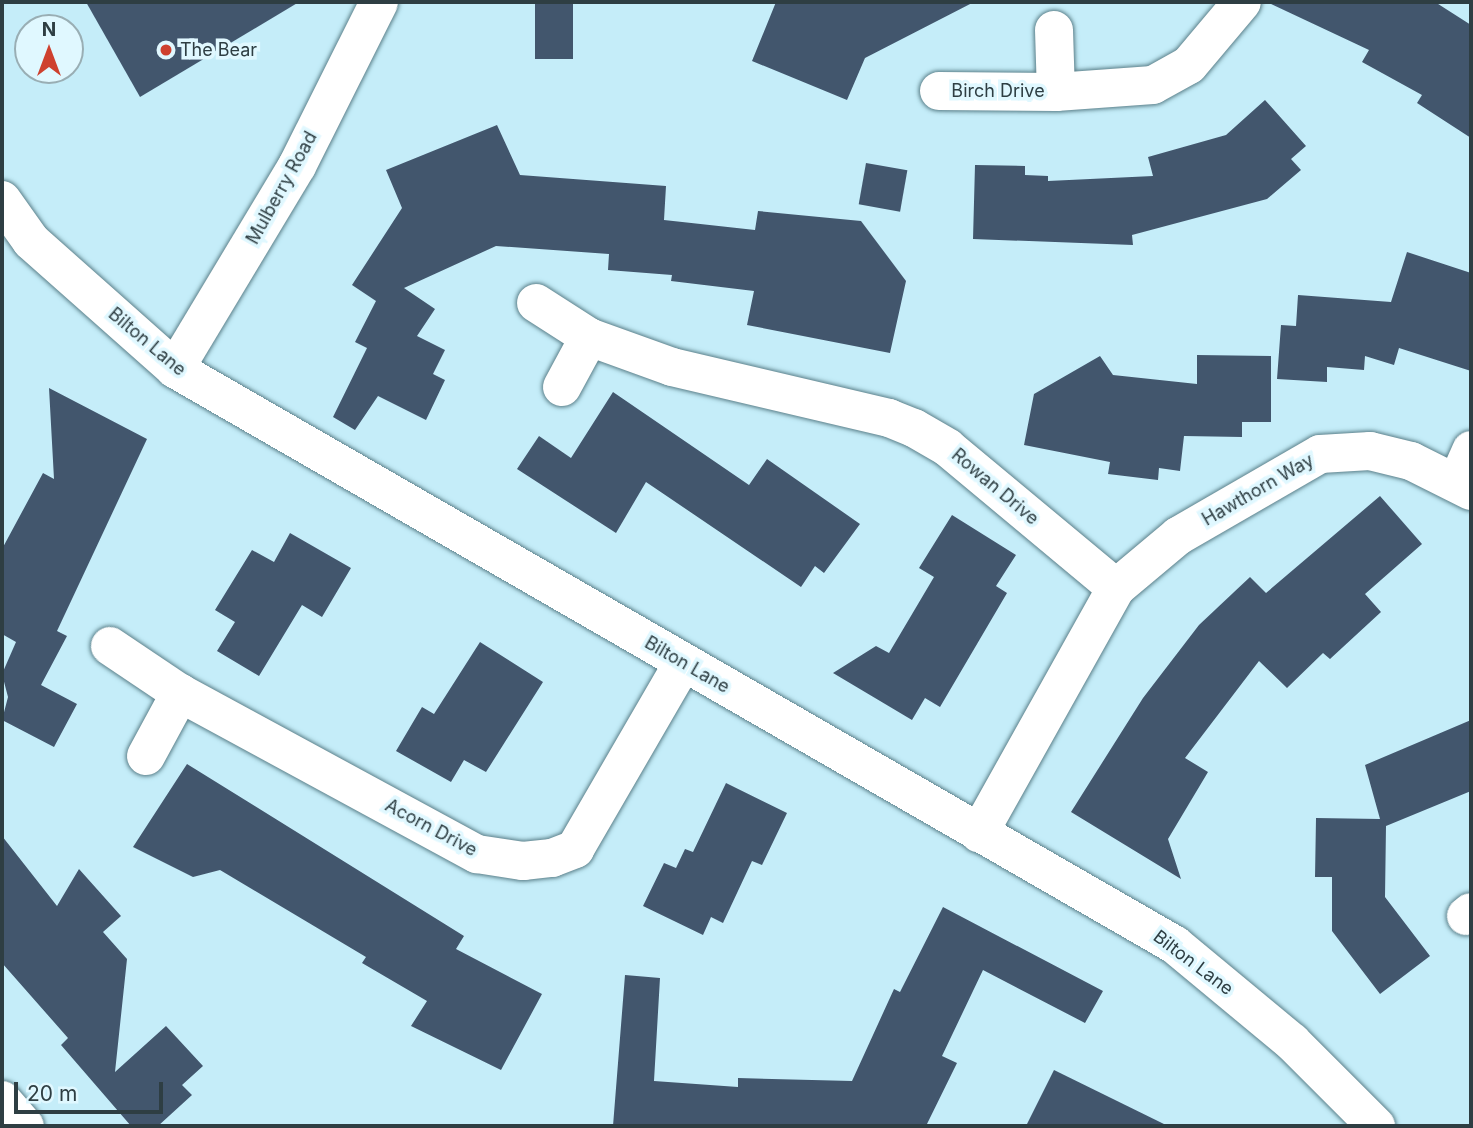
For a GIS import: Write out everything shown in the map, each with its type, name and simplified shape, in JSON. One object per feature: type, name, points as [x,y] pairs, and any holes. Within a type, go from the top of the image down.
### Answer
[{"type":"street","name":"Mulberry Road","points":[[175,369],[297,166],[379,2]]},
{"type":"street","name":"Birch Drive","points":[[939,91],[1056,92],[1153,85],[1189,65],[1242,2]]},
{"type":"street","name":"Birch Drive","points":[[1054,30],[1056,92]]},
{"type":"street","name":"Bilton Lane","points":[[2,200],[31,241],[175,369],[1175,945],[1292,1042],[1376,1126]]},
{"type":"street","name":"Rowan Drive","points":[[536,303],[589,337],[672,367],[889,418],[914,428],[948,448],[1116,588]]},
{"type":"street","points":[[562,387],[589,337]]},
{"type":"street","name":"Hawthorn Way","points":[[1116,588],[1178,536],[1320,454],[1370,451],[1466,474]]},
{"type":"street","points":[[979,833],[1116,588]]},
{"type":"street","name":"Acorn Drive","points":[[110,646],[180,693],[477,853],[523,861],[552,859],[575,849],[683,663]]},
{"type":"street","points":[[146,756],[180,693]]},
{"type":"street","points":[[2,1100],[26,1126]]},
{"type":"building","name":"The Bear","points":[[86,2],[299,2],[140,97]]},
{"type":"building","points":[[535,2],[573,2],[573,59],[535,59]]},
{"type":"building","points":[[776,2],[974,2],[865,58],[847,100],[752,61]]},
{"type":"building","points":[[1267,2],[1435,2],[1471,25],[1471,138],[1417,103],[1422,95],[1362,62],[1369,50]]},
{"type":"building","points":[[1265,100],[1306,146],[1291,159],[1301,170],[1267,199],[1132,235],[1133,245],[973,239],[975,165],[1025,166],[1025,175],[1048,176],[1048,181],[1153,176],[1148,157],[1226,135]]},
{"type":"building","points":[[497,125],[520,175],[666,186],[664,220],[755,230],[758,211],[861,221],[906,281],[890,353],[747,325],[754,291],[671,281],[672,275],[608,270],[609,254],[496,246],[404,288],[435,309],[417,336],[445,350],[433,374],[445,380],[426,420],[378,396],[355,430],[333,417],[367,348],[355,342],[376,301],[352,285],[402,208],[386,170]]},
{"type":"building","points":[[866,163],[907,170],[900,212],[859,204]]},
{"type":"building","points":[[1407,252],[1471,273],[1471,371],[1399,348],[1394,365],[1365,356],[1364,370],[1327,367],[1327,382],[1277,379],[1281,325],[1296,326],[1298,295],[1391,302]]},
{"type":"building","points":[[1197,355],[1271,356],[1271,422],[1242,422],[1242,437],[1184,436],[1180,471],[1159,468],[1158,480],[1108,474],[1110,462],[1024,445],[1034,394],[1100,356],[1113,375],[1197,384]]},
{"type":"building","points":[[49,388],[147,439],[57,631],[67,636],[41,685],[77,704],[54,747],[2,720],[8,697],[2,674],[16,642],[2,634],[2,549],[43,473],[54,479]]},
{"type":"building","points":[[613,392],[749,485],[767,459],[860,524],[824,573],[815,566],[801,587],[646,482],[616,533],[517,469],[539,436],[571,458]]},
{"type":"building","points":[[1380,496],[1422,544],[1365,594],[1381,612],[1330,659],[1323,653],[1287,688],[1259,661],[1185,758],[1208,772],[1168,839],[1181,879],[1071,812],[1143,698],[1199,625],[1250,577],[1266,593]]},
{"type":"building","points":[[952,515],[1016,555],[996,586],[1007,593],[940,707],[925,698],[912,720],[833,673],[876,646],[889,653],[934,577],[919,568]]},
{"type":"building","points":[[290,533],[351,568],[322,617],[302,605],[259,676],[217,651],[235,622],[215,610],[252,550],[274,562]]},
{"type":"building","points":[[480,642],[543,682],[486,772],[464,760],[451,782],[396,751],[422,707],[434,714]]},
{"type":"building","points":[[1471,720],[1471,791],[1386,826],[1385,897],[1430,956],[1380,994],[1332,931],[1332,877],[1315,877],[1316,818],[1380,819],[1365,765]]},
{"type":"building","points":[[187,764],[464,936],[456,949],[542,994],[501,1070],[411,1026],[427,1001],[362,963],[366,957],[220,870],[193,877],[133,847]]},
{"type":"building","points":[[726,783],[787,813],[762,865],[752,861],[723,923],[711,917],[703,935],[643,906],[664,863],[676,868],[685,849],[693,852]]},
{"type":"building","points":[[2,836],[57,906],[79,869],[121,916],[103,932],[127,959],[115,1072],[166,1026],[203,1066],[182,1085],[192,1095],[158,1126],[131,1126],[61,1045],[68,1038],[2,963]]},
{"type":"building","points":[[943,907],[1103,991],[1085,1023],[983,970],[942,1056],[957,1063],[926,1126],[613,1126],[625,975],[660,978],[654,1081],[738,1087],[738,1078],[852,1081],[894,989],[900,992]]},
{"type":"building","points":[[1054,1070],[1168,1126],[1026,1126]]},
{"type":"place","name":"The Bear","points":[[166,50]]}]
